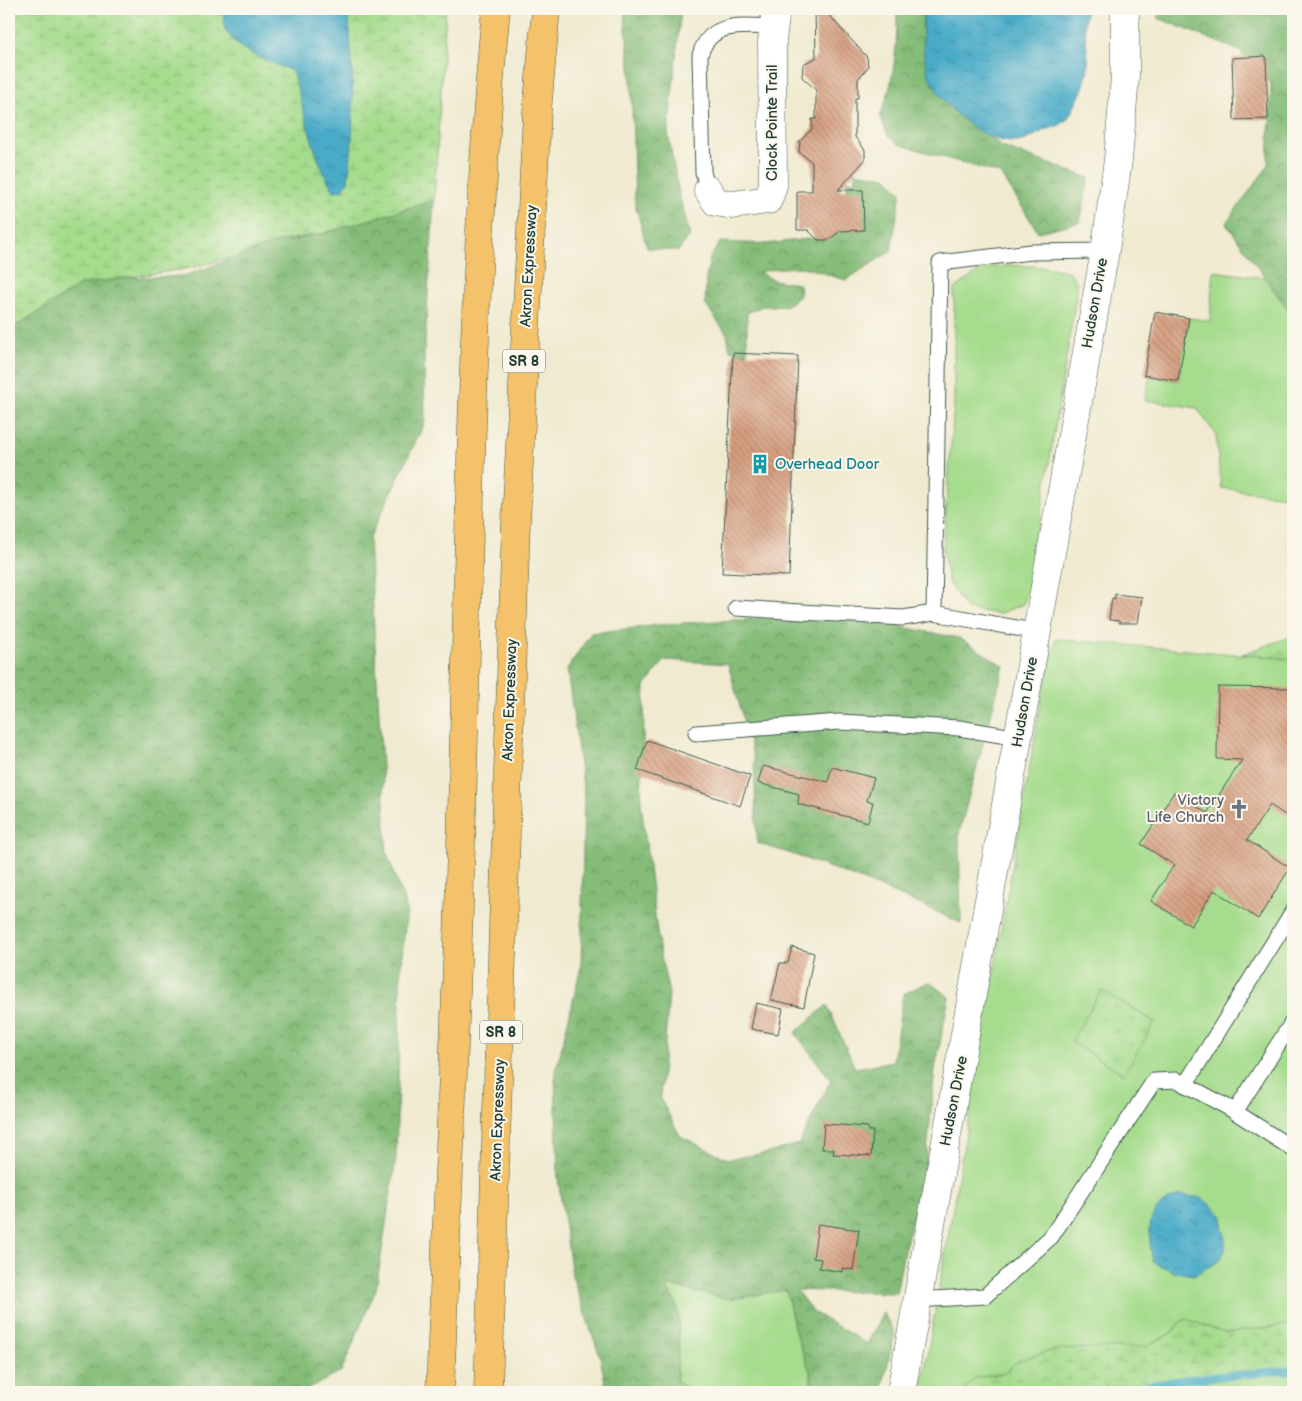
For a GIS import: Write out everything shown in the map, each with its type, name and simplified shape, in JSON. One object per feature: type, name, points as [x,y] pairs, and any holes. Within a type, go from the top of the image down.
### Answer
[{"type":"highway","points":[[440,1392],[464,773],[470,471],[483,164],[496,9]]},
{"type":"highway","name":"Akron Expressway","points":[[488,1392],[516,522],[537,112],[546,9]]},
{"type":"street","name":"Hudson Drive","points":[[901,1392],[1105,251],[1118,160],[1124,87],[1125,9]]},
{"type":"street","name":"Clock Pointe Trail","points":[[708,190],[716,202],[733,205],[768,200],[773,186],[772,41],[775,18]]},
{"type":"lane","points":[[708,190],[703,172],[700,55],[702,47],[712,34],[726,27],[775,18]]},
{"type":"lane","points":[[934,613],[940,263],[1031,252],[1105,251]]},
{"type":"lane","points":[[736,608],[903,618],[934,613],[1038,632]]},
{"type":"lane","points":[[696,733],[839,722],[959,728],[1019,738]]},
{"type":"lane","points":[[1185,1085],[1293,911]]},
{"type":"lane","points":[[1235,1112],[1293,1021]]},
{"type":"lane","points":[[916,1300],[985,1296],[1051,1237],[1154,1081],[1176,1080],[1235,1112],[1292,1148]]},
{"type":"green space","points":[[9,9],[446,9],[434,200],[321,234],[280,241],[235,257],[185,269],[82,284],[9,330]]},
{"type":"green space","points":[[624,9],[681,9],[668,134],[679,194],[690,236],[678,251],[647,248],[635,204],[631,78]]},
{"type":"green space","points":[[897,9],[924,9],[922,28],[949,105],[955,112],[1002,147],[1089,178],[1080,222],[1038,232],[1001,174],[898,144],[888,135],[880,116],[892,77]]},
{"type":"green space","points":[[1158,9],[1293,9],[1293,317],[1226,223],[1268,166],[1271,84],[1240,51],[1158,18]]},
{"type":"green space","points":[[854,172],[886,177],[901,192],[891,251],[846,280],[803,267],[759,272],[773,280],[799,284],[800,296],[785,306],[762,306],[747,313],[747,354],[730,350],[727,334],[705,304],[706,278],[710,258],[720,242],[766,244],[816,238],[819,240],[829,240],[837,234],[837,231],[864,230],[863,191],[847,190],[847,181],[855,181]]},
{"type":"green space","points":[[434,200],[424,358],[425,422],[369,539],[387,854],[407,909],[401,964],[396,1159],[376,1289],[341,1372],[301,1392],[9,1392],[9,330],[82,284],[122,278],[184,276],[273,244],[321,234]]},
{"type":"green space","points":[[1012,265],[1047,267],[1070,272],[1077,283],[1077,291],[1028,594],[1023,604],[999,614],[966,609],[948,582],[943,550],[954,405],[954,289],[982,269]]},
{"type":"green space","points":[[1213,271],[1280,280],[1293,295],[1293,497],[1221,488],[1216,435],[1197,408],[1145,400],[1150,376],[1178,381],[1189,318],[1210,321]]},
{"type":"green space","points":[[835,614],[959,638],[1004,666],[959,833],[961,923],[860,879],[757,843],[754,758],[728,664],[665,660],[645,686],[641,803],[659,947],[669,994],[660,1098],[680,1136],[728,1159],[768,1153],[799,1144],[831,1080],[795,1033],[827,1005],[855,1068],[893,1061],[903,994],[929,982],[949,997],[935,1069],[925,1173],[904,1251],[896,1293],[796,1290],[813,1312],[867,1344],[883,1313],[895,1333],[881,1392],[811,1392],[811,1374],[795,1331],[786,1290],[730,1299],[665,1285],[676,1303],[679,1321],[677,1382],[695,1392],[607,1392],[600,1357],[572,1275],[558,1179],[555,1075],[581,967],[584,794],[567,669],[591,633],[668,624]]},
{"type":"green space","points":[[1293,636],[1293,659],[1242,654]]},
{"type":"green space","points":[[1056,639],[1293,659],[1293,1392],[921,1392],[1042,696]]},
{"type":"green space","points":[[1101,990],[1155,1022],[1124,1074],[1071,1042]]},
{"type":"green space","points":[[665,1285],[730,1299],[786,1290],[795,1331],[811,1374],[811,1392],[695,1392],[676,1382],[679,1321],[676,1303]]},
{"type":"green space","points":[[1186,1319],[1225,1333],[1293,1324],[1293,1392],[963,1392],[975,1378],[1005,1373],[1017,1361],[1035,1355],[1060,1349],[1146,1347],[1173,1332],[1179,1323]]},
{"type":"water","points":[[224,9],[348,9],[353,117],[348,182],[343,190],[334,191],[320,163],[292,71],[264,60],[237,44],[225,29]]},
{"type":"water","points":[[924,9],[1087,9],[1085,39],[1088,57],[1087,73],[1079,97],[1066,121],[1017,142],[990,137],[964,120],[941,97],[928,73],[923,41]]},
{"type":"water","points":[[1181,1195],[1202,1198],[1223,1216],[1222,1228],[1226,1238],[1225,1249],[1220,1261],[1194,1275],[1174,1272],[1153,1262],[1151,1251],[1150,1230],[1155,1212],[1169,1199]]},
{"type":"building","points":[[815,9],[823,9],[867,57],[868,67],[858,79],[858,98],[855,98],[855,137],[865,150],[865,160],[838,190],[863,190],[864,230],[840,231],[829,240],[818,240],[808,230],[797,230],[797,191],[812,191],[812,162],[799,152],[800,141],[812,129],[812,119],[816,119],[816,90],[802,77],[803,64],[816,58]]},
{"type":"building","points":[[1266,56],[1268,119],[1234,120],[1232,58]]},
{"type":"building","points":[[1155,312],[1189,318],[1178,381],[1144,375]]},
{"type":"building","name":"Overhead Door","points":[[733,353],[798,356],[789,576],[722,573]]},
{"type":"building","points":[[1115,594],[1142,597],[1138,623],[1119,623],[1119,621],[1109,620],[1112,598],[1115,599]]},
{"type":"building","name":"Victory Life Church","points":[[1218,687],[1293,688],[1293,820],[1270,805],[1247,840],[1290,868],[1258,919],[1214,890],[1191,926],[1151,901],[1174,865],[1141,844],[1174,792],[1207,813],[1242,760],[1217,759]]},
{"type":"building","points":[[647,740],[750,776],[740,806],[637,770]]},
{"type":"building","points":[[763,766],[828,782],[832,767],[874,778],[867,801],[873,802],[868,822],[798,804],[799,794],[758,783]]},
{"type":"building","points":[[792,947],[814,953],[804,1007],[771,1000],[780,963],[788,963]]},
{"type":"building","points":[[756,1003],[783,1009],[778,1034],[751,1029]]},
{"type":"building","points":[[824,1124],[868,1127],[868,1131],[873,1131],[871,1156],[833,1154],[834,1149],[822,1149]]},
{"type":"building","points":[[818,1224],[859,1230],[853,1270],[842,1268],[842,1272],[819,1268],[821,1259],[813,1258]]},
{"type":"waterway","points":[[1112,1392],[1189,1379],[1293,1370]]},
{"type":"place","name":"Overhead Door","points":[[760,464]]},
{"type":"place","name":"Victory Life Church","points":[[1239,809]]}]
